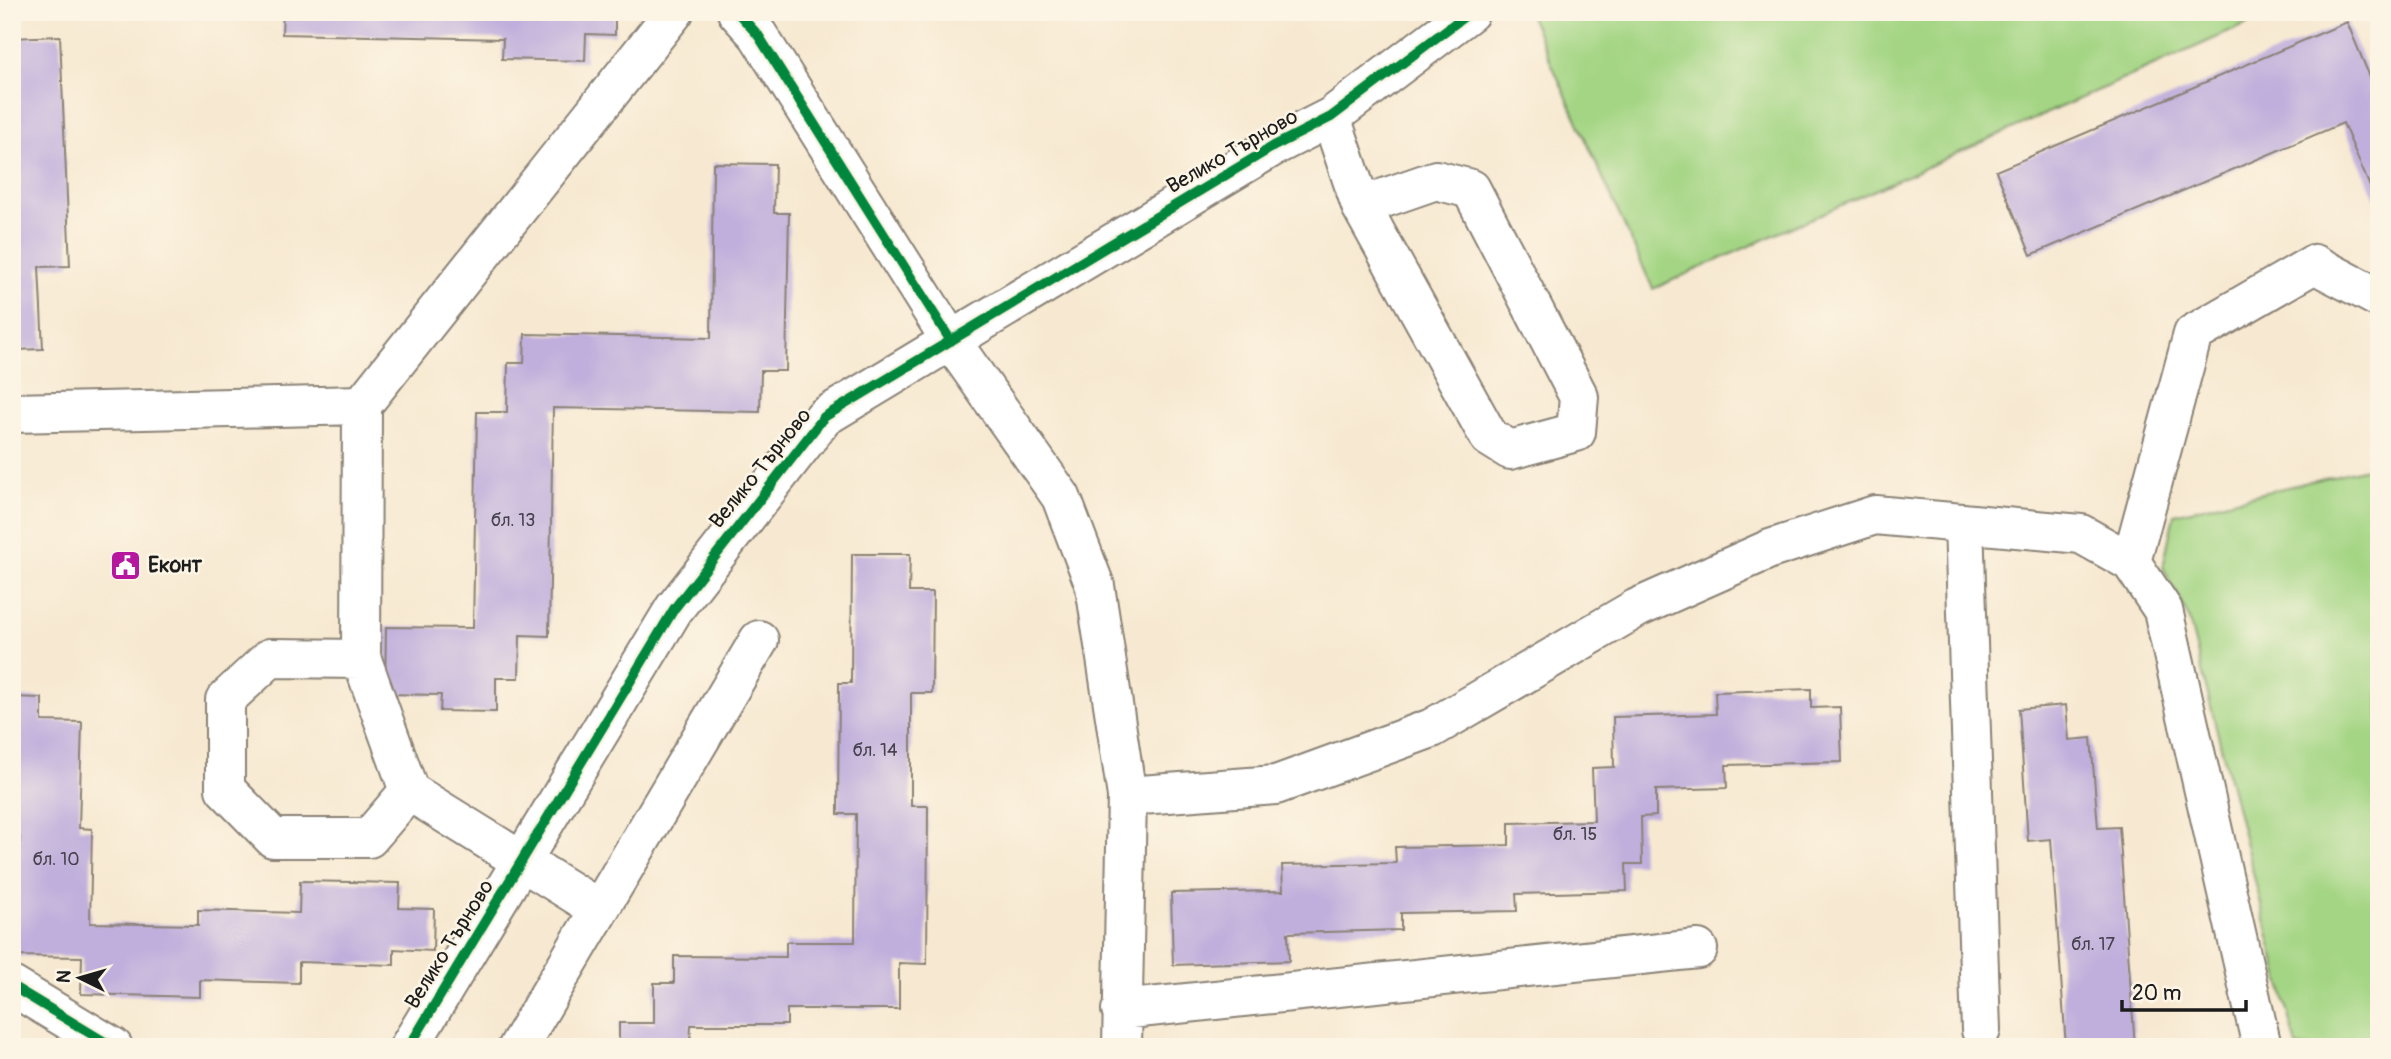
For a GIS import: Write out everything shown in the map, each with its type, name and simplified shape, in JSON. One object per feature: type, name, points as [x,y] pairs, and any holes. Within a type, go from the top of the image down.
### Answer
[{"type":"street","points":[[599,909],[409,791],[362,659],[362,405],[674,12]]},
{"type":"street","points":[[737,12],[758,35],[951,341],[1061,497],[1095,586],[1127,796],[1121,1028],[1698,948]]},
{"type":"street","name":"Велико Търново","points":[[409,1047],[674,609],[824,417],[1274,146],[1331,117],[1470,12]]},
{"type":"street","points":[[1331,117],[1361,206],[1489,437],[1510,450],[1576,432],[1579,397],[1471,190],[1436,180],[1361,206]]},
{"type":"street","points":[[2131,562],[2193,334],[2314,264],[2379,298]]},
{"type":"street","points":[[12,413],[362,405]]},
{"type":"street","points":[[1127,796],[1276,785],[1432,728],[1637,608],[1770,549],[1875,515],[2081,534],[2131,562],[2163,610],[2262,1047]]},
{"type":"street","points":[[1964,523],[1982,1030]]},
{"type":"street","points":[[518,1047],[759,640]]},
{"type":"street","points":[[362,659],[270,658],[225,700],[225,789],[273,838],[369,838],[409,791]]},
{"type":"street","points":[[12,986],[113,1047]]},
{"type":"green space","points":[[1534,12],[2274,12],[1653,289],[1530,16]]},
{"type":"green space","points":[[2379,465],[2379,1047],[2297,1047],[2188,616],[2163,567],[2174,514]]},
{"type":"building","points":[[283,12],[615,12],[615,35],[586,34],[585,61],[502,59],[503,39],[282,34]]},
{"type":"building","points":[[2347,22],[2379,99],[2379,208],[2343,123],[2031,255],[1996,171]]},
{"type":"building","points":[[60,36],[70,266],[39,267],[43,349],[15,350],[16,380],[12,380],[12,38]]},
{"type":"building","points":[[713,163],[775,164],[774,213],[789,213],[786,371],[761,371],[760,412],[553,408],[549,636],[520,635],[519,678],[496,678],[496,712],[440,711],[441,695],[385,694],[386,627],[473,628],[477,412],[507,412],[508,363],[524,363],[525,334],[711,338]]},
{"type":"building","points":[[852,554],[910,554],[909,592],[933,592],[932,693],[911,693],[911,806],[928,806],[927,964],[899,963],[899,1009],[787,1009],[787,1025],[691,1025],[690,1047],[619,1047],[619,1023],[654,1023],[654,983],[674,983],[674,956],[786,957],[786,942],[855,942],[856,814],[838,814],[839,683],[851,683]]},
{"type":"building","points":[[1811,689],[1811,708],[1840,707],[1842,762],[1726,765],[1727,788],[1656,790],[1656,816],[1641,817],[1642,864],[1626,864],[1627,891],[1516,894],[1517,911],[1401,913],[1401,930],[1288,933],[1289,961],[1173,965],[1171,893],[1283,891],[1282,865],[1396,863],[1395,847],[1509,845],[1509,823],[1594,821],[1592,768],[1614,767],[1613,717],[1716,714],[1715,692]]},
{"type":"building","points":[[12,697],[42,698],[42,721],[82,722],[79,828],[92,829],[90,923],[198,925],[198,910],[299,913],[300,881],[400,883],[399,908],[434,909],[433,951],[394,949],[394,965],[299,962],[299,983],[200,980],[200,997],[81,994],[82,957],[16,956],[20,837],[12,836]]},
{"type":"building","points":[[2066,705],[2069,740],[2091,738],[2098,828],[2119,827],[2135,1047],[2066,1047],[2051,839],[2028,841],[2019,709]]},
{"type":"cycle path","points":[[737,12],[758,35],[951,341]]},
{"type":"cycle path","points":[[409,1047],[674,609],[824,417],[1274,146],[1331,117],[1470,12]]},
{"type":"cycle path","points":[[12,986],[113,1047]]},
{"type":"place","name":"Еконт","points":[[125,565]]}]
